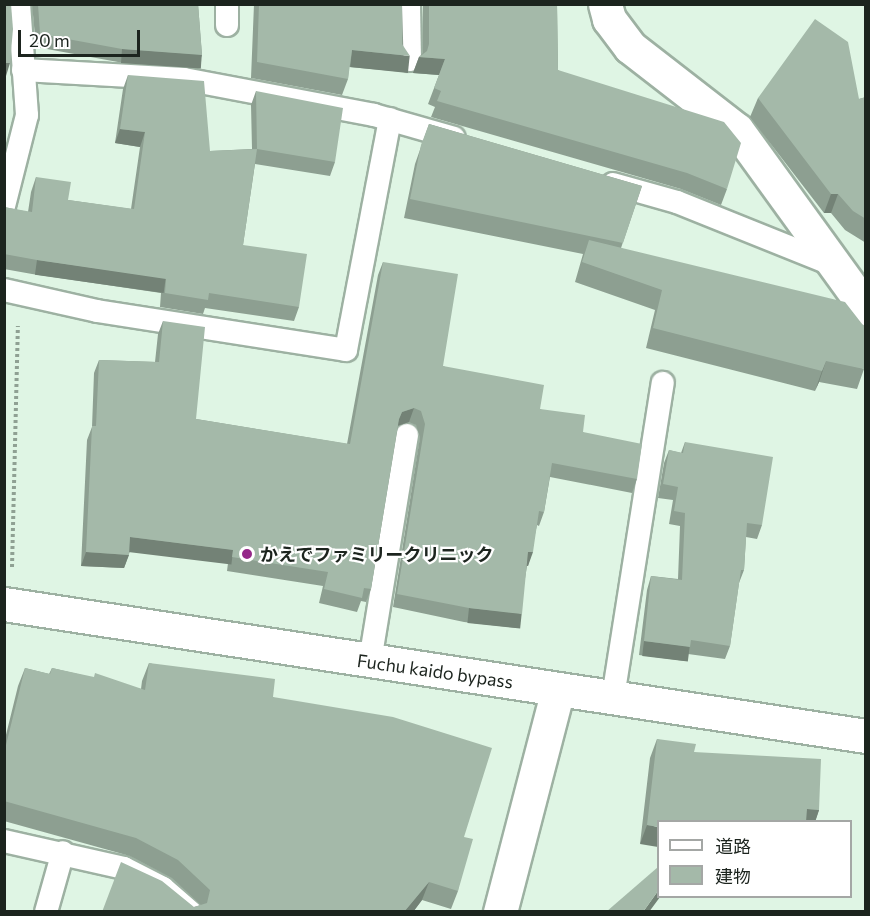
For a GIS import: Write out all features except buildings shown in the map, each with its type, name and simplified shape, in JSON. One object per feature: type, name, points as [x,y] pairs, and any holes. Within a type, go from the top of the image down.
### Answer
[{"type":"street","points":[[604,4],[609,19],[630,46],[737,130],[866,308]]},
{"type":"street","name":"Fuchu kaido bypass","points":[[8,591],[370,661],[866,736]]},
{"type":"street","points":[[500,912],[558,689]]},
{"type":"lane","points":[[4,206],[27,114],[19,4]]},
{"type":"lane","points":[[409,4],[410,60]]},
{"type":"lane","points":[[23,70],[184,79],[390,119],[470,142]]},
{"type":"lane","points":[[12,292],[97,311],[346,350],[390,119]]},
{"type":"lane","points":[[597,179],[677,202],[834,265]]},
{"type":"lane","points":[[613,698],[663,383]]},
{"type":"lane","points":[[370,661],[407,435]]},
{"type":"lane","points":[[4,841],[63,852],[124,868],[163,888],[191,912]]},
{"type":"lane","points":[[46,912],[63,852]]},
{"type":"path","points":[[8,591],[12,292]]},
{"type":"place","name":"かえでファミリークリニック","points":[[247,554]]}]
